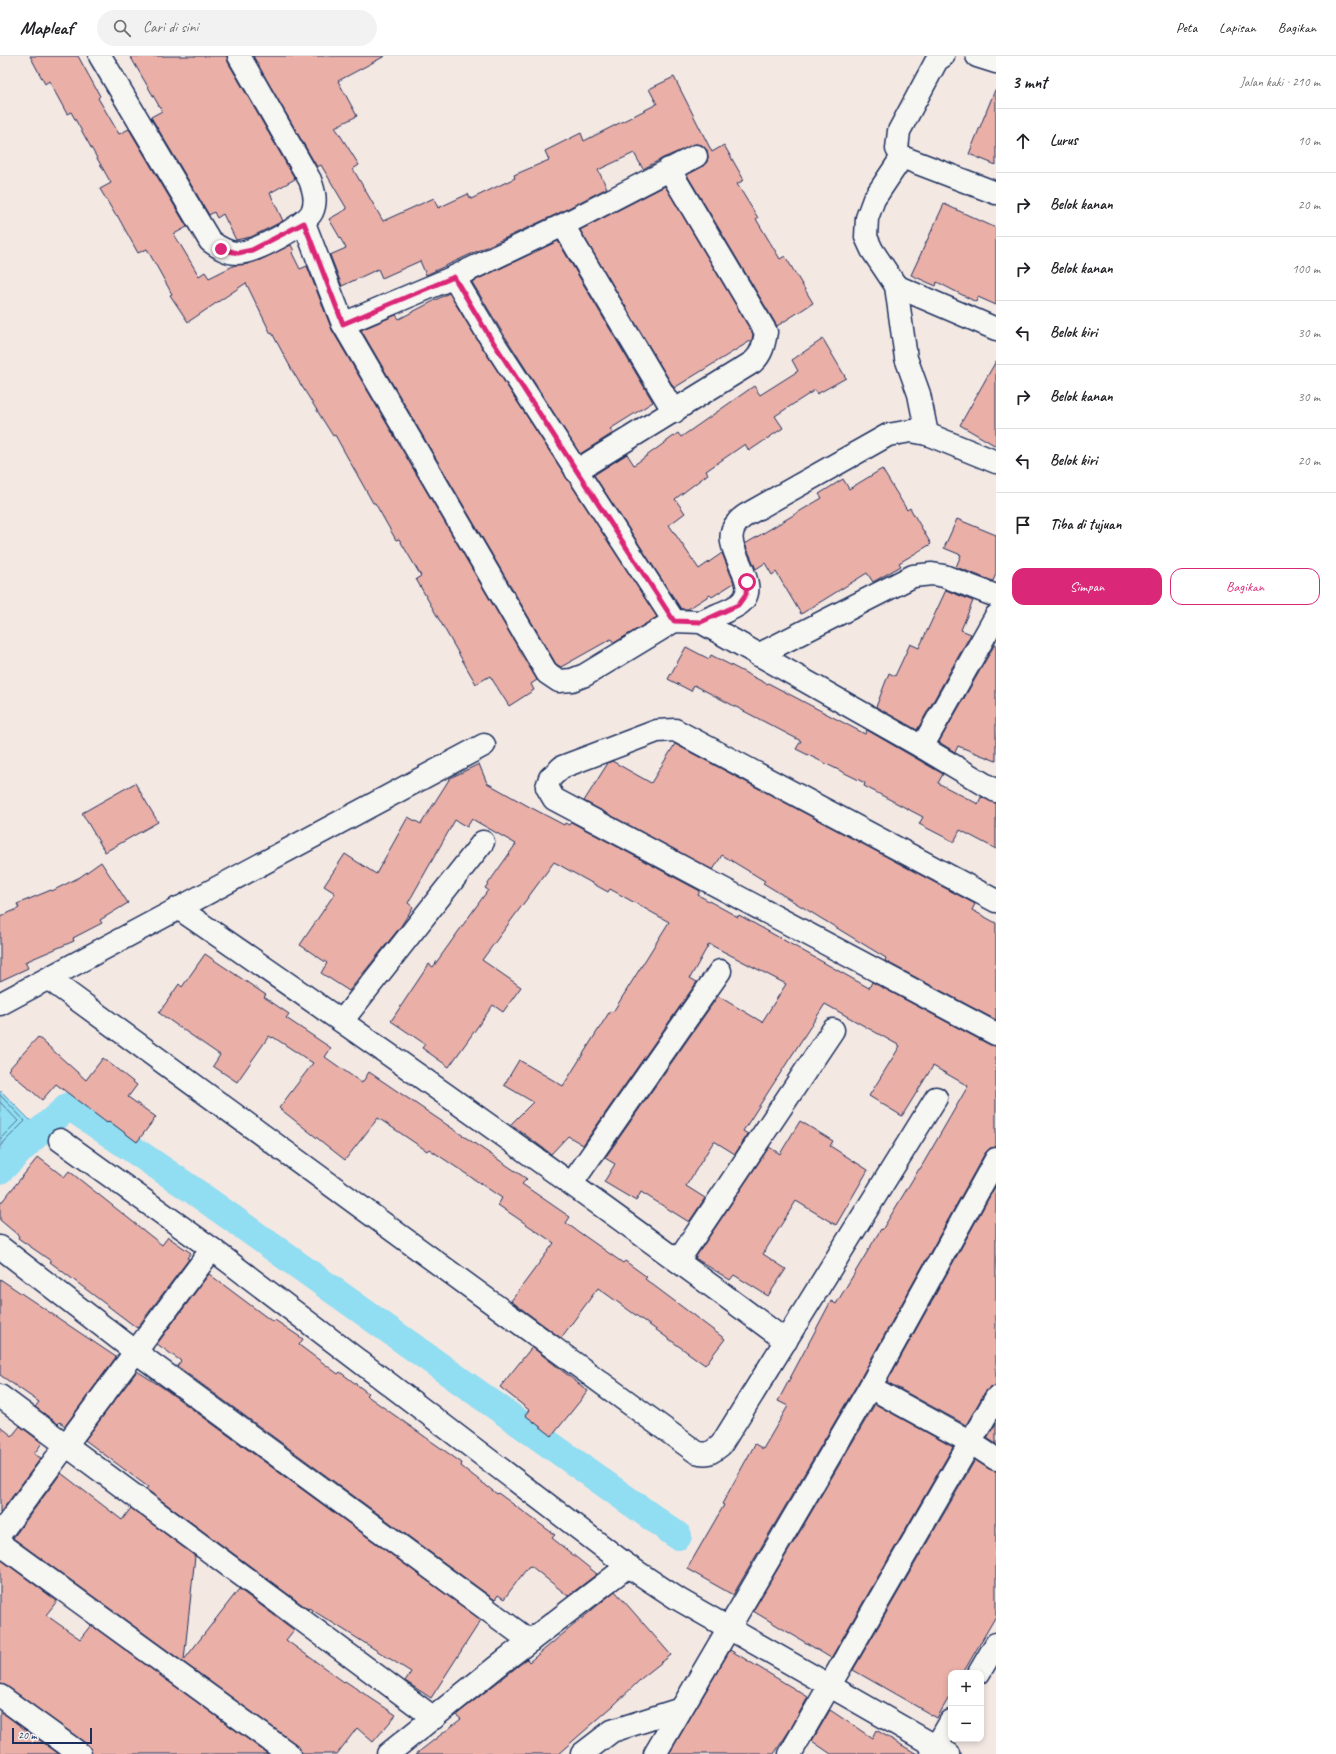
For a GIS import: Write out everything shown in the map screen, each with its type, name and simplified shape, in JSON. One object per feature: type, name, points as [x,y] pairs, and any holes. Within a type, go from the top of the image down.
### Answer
[{"type":"street","points":[[100,56],[210,241],[221,249],[238,253],[252,250],[304,223],[315,204],[315,194],[310,180],[239,56]]},
{"type":"street","points":[[942,56],[937,60],[899,131],[897,149],[902,156],[996,193]]},
{"type":"street","points":[[977,56],[996,62]]},
{"type":"street","points":[[343,324],[454,277],[563,225],[669,168],[696,156]]},
{"type":"street","points":[[902,156],[874,199],[867,218],[866,237],[896,286],[906,358],[919,394],[927,434]]},
{"type":"street","points":[[576,471],[753,362],[759,356],[764,346],[766,332],[669,168]]},
{"type":"street","points":[[304,223],[343,324],[547,672],[559,681],[572,680],[585,675],[674,621],[701,622],[738,605],[746,594],[747,582],[732,543],[732,534],[736,524],[746,515],[888,435],[911,431],[927,434],[996,462]]},
{"type":"street","points":[[563,225],[674,412]]},
{"type":"street","points":[[454,277],[488,334],[674,621]]},
{"type":"street","points":[[896,286],[996,328]]},
{"type":"street","points":[[758,655],[913,576],[932,574],[944,576],[996,596]]},
{"type":"street","points":[[922,747],[996,616]]},
{"type":"street","points":[[701,622],[922,747],[996,791]]},
{"type":"street","points":[[996,901],[675,730],[656,731],[562,767],[550,778],[547,787],[554,799],[996,1034]]},
{"type":"street","points":[[0,1004],[484,745]]},
{"type":"street","points":[[342,1021],[483,842]]},
{"type":"street","points":[[178,908],[342,1021],[572,1183],[786,1341]]},
{"type":"street","points":[[572,1183],[720,971]]},
{"type":"street","points":[[49,979],[696,1452],[704,1455],[711,1453],[721,1445],[936,1098]]},
{"type":"street","points":[[678,1261],[833,1030]]},
{"type":"street","points":[[60,1140],[212,1249],[628,1566],[678,1599],[939,1751],[948,1728]]},
{"type":"street","points":[[655,1754],[870,1386],[996,1159]]},
{"type":"street","points":[[0,1247],[136,1352],[530,1640]]},
{"type":"street","points":[[0,1534],[212,1249]]},
{"type":"street","points":[[870,1386],[970,1442],[996,1459]]},
{"type":"street","points":[[0,1396],[65,1446],[434,1718]]},
{"type":"street","points":[[790,1754],[996,1398]]},
{"type":"street","points":[[0,1544],[289,1754]]},
{"type":"street","points":[[388,1754],[530,1640],[628,1566]]},
{"type":"street","points":[[981,1670],[996,1644]]},
{"type":"street","points":[[0,1696],[80,1754]]},
{"type":"street","points":[[582,1754],[612,1731],[681,1709]]},
{"type":"water","points":[[1,1091],[31,1121],[0,1152],[0,1092]]},
{"type":"building","points":[[30,56],[78,56],[100,96],[98,98],[119,134],[129,129],[187,227],[174,234],[199,276],[205,272],[209,278],[235,265],[247,264],[260,260],[291,245],[294,251],[292,253],[300,269],[307,266],[332,330],[537,680],[531,684],[534,690],[509,706],[490,676],[476,684],[416,579],[421,576],[399,539],[396,540],[375,503],[373,503],[335,435],[333,436],[293,372],[272,333],[271,334],[246,283],[188,322],[170,295],[172,294],[147,249],[138,253],[117,215],[116,216],[100,189],[111,183],[71,112],[67,114],[49,81],[45,84]]},
{"type":"building","points":[[130,56],[227,56],[228,62],[295,179],[270,193],[283,221],[251,237],[236,240],[223,214],[217,218],[214,212],[209,215],[151,117],[162,111]]},
{"type":"building","points":[[253,56],[385,56],[338,81],[357,116],[335,127],[359,165],[353,169],[383,221],[434,198],[438,208],[468,194],[471,199],[515,178],[514,175],[549,160],[545,151],[581,133],[584,141],[657,104],[649,89],[674,77],[712,152],[724,145],[744,180],[737,184],[758,218],[756,219],[780,259],[785,256],[813,303],[777,326],[687,175],[702,167],[707,162],[707,150],[702,145],[696,144],[663,158],[643,169],[634,153],[598,170],[607,188],[557,214],[426,275],[420,261],[382,278],[378,269],[342,286],[330,255],[346,248],[329,219],[347,209],[321,165],[317,167]]},
{"type":"building","points":[[996,90],[996,165],[969,154]]},
{"type":"building","points":[[665,186],[753,334],[752,340],[674,388],[580,230]]},
{"type":"building","points":[[944,204],[996,228],[996,305],[978,297],[976,302],[937,282],[936,286],[911,275]]},
{"type":"building","points":[[558,241],[653,402],[610,429],[613,433],[580,454],[472,282]]},
{"type":"building","points":[[449,293],[478,341],[657,617],[614,643],[611,639],[561,667],[556,664],[361,330],[396,315],[399,319]]},
{"type":"building","points":[[823,339],[846,378],[817,394],[815,390],[775,416],[783,428],[749,451],[745,444],[706,471],[708,474],[675,499],[685,513],[669,525],[699,569],[722,553],[734,583],[712,597],[710,595],[688,609],[681,609],[594,475],[627,454],[634,465],[678,433],[681,437],[754,386],[760,395],[798,371],[792,360]]},
{"type":"building","points":[[996,361],[996,446],[960,425]]},
{"type":"building","points":[[882,469],[907,510],[910,508],[931,544],[899,563],[901,566],[873,582],[867,573],[801,614],[776,572],[772,575],[765,563],[756,569],[745,544],[822,498],[819,494],[843,479],[849,489]]},
{"type":"building","points":[[957,519],[996,535],[996,574],[993,581],[956,567],[961,555],[944,548]]},
{"type":"building","points":[[946,590],[973,601],[961,630],[971,634],[917,730],[876,707],[889,673],[895,676],[910,644],[919,648]]},
{"type":"building","points":[[995,644],[996,761],[958,746],[955,752],[939,742]]},
{"type":"building","points":[[686,647],[709,659],[711,655],[865,734],[867,730],[943,774],[938,783],[978,804],[981,797],[996,803],[996,849],[960,830],[954,842],[919,824],[923,817],[864,786],[865,783],[796,749],[801,741],[694,685],[691,691],[668,679]]},
{"type":"building","points":[[675,744],[975,904],[972,910],[996,923],[996,1020],[885,961],[886,958],[763,883],[765,881],[722,855],[713,870],[584,801],[608,763],[612,761],[651,783]]},
{"type":"building","points":[[479,764],[487,783],[528,806],[564,825],[565,823],[569,825],[571,822],[700,891],[698,895],[738,917],[739,915],[869,988],[872,982],[990,1045],[996,1046],[996,1147],[990,1148],[985,1153],[859,1381],[733,1595],[687,1569],[724,1505],[722,1504],[755,1444],[763,1449],[788,1406],[778,1401],[831,1301],[836,1304],[881,1229],[882,1230],[920,1169],[968,1086],[933,1066],[902,1116],[869,1096],[900,1046],[825,1004],[743,1131],[748,1134],[735,1154],[714,1141],[686,1186],[705,1198],[689,1222],[641,1192],[636,1201],[604,1182],[615,1164],[605,1158],[718,996],[762,1022],[786,984],[709,944],[690,978],[697,982],[583,1145],[568,1136],[551,1154],[511,1124],[533,1102],[504,1085],[519,1060],[563,1086],[610,1011],[613,1012],[669,922],[610,889],[608,892],[554,862],[482,960],[521,987],[503,1012],[493,1005],[449,1067],[422,1048],[425,1044],[391,1021],[429,964],[433,967],[488,890],[485,888],[516,844],[472,819],[467,827],[455,820],[408,903],[413,907],[401,926],[349,991],[321,973],[327,963],[300,945],[335,893],[324,886],[345,854],[376,874],[408,817],[421,824],[450,778]]},
{"type":"building","points":[[135,783],[158,822],[105,852],[82,813]]},
{"type":"building","points":[[101,862],[128,903],[100,920],[102,923],[73,938],[74,941],[25,962],[28,968],[0,981],[0,917],[19,908],[17,904],[51,890],[52,891],[80,877]]},
{"type":"building","points":[[205,954],[266,995],[264,997],[289,1014],[286,1018],[331,1048],[325,1057],[362,1083],[369,1072],[527,1179],[522,1184],[570,1217],[566,1223],[623,1263],[625,1261],[647,1277],[645,1279],[725,1339],[705,1365],[598,1288],[561,1338],[511,1301],[554,1243],[498,1205],[502,1198],[429,1149],[427,1151],[378,1118],[345,1160],[279,1108],[313,1063],[273,1037],[272,1038],[269,1036],[237,1082],[213,1066],[220,1055],[159,1013],[179,984],[182,987]]},
{"type":"building","points":[[38,1037],[86,1080],[103,1058],[137,1085],[128,1097],[156,1117],[137,1142],[109,1121],[107,1123],[56,1084],[42,1100],[8,1070]]},
{"type":"building","points":[[800,1121],[833,1141],[830,1146],[868,1170],[836,1225],[796,1201],[763,1254],[786,1269],[768,1296],[734,1275],[730,1280],[695,1258],[769,1147],[780,1154]]},
{"type":"building","points":[[38,1157],[64,1177],[69,1171],[162,1245],[168,1237],[191,1253],[187,1258],[189,1259],[137,1328],[50,1262],[51,1261],[18,1238],[19,1236],[0,1220],[0,1204]]},
{"type":"building","points":[[996,1185],[996,1386],[990,1387],[985,1392],[966,1425],[887,1382]]},
{"type":"building","points":[[209,1274],[273,1322],[275,1320],[303,1339],[299,1345],[338,1374],[340,1372],[368,1393],[366,1395],[462,1463],[461,1466],[497,1494],[498,1493],[555,1535],[552,1538],[597,1574],[568,1596],[531,1566],[528,1567],[504,1599],[498,1595],[495,1600],[177,1366],[181,1361],[157,1344]]},
{"type":"building","points":[[0,1279],[116,1357],[65,1426],[60,1422],[58,1424],[35,1407],[39,1402],[0,1375]]},
{"type":"building","points":[[532,1347],[588,1391],[552,1436],[525,1415],[529,1410],[500,1387]]},
{"type":"building","points":[[137,1371],[162,1387],[481,1620],[431,1698],[405,1681],[411,1672],[309,1608],[308,1609],[146,1489],[148,1487],[85,1440]]},
{"type":"building","points":[[875,1404],[953,1447],[831,1658],[753,1611]]},
{"type":"building","points":[[996,1423],[996,1444],[987,1438]]},
{"type":"building","points":[[0,1426],[12,1436],[20,1426],[42,1443],[34,1454],[41,1458],[0,1513]]},
{"type":"building","points":[[975,1460],[989,1469],[996,1471],[996,1616],[965,1670],[948,1670],[948,1699],[937,1718],[853,1670]]},
{"type":"building","points":[[61,1473],[122,1520],[131,1508],[195,1556],[184,1660],[239,1589],[294,1630],[286,1640],[344,1682],[345,1681],[396,1715],[373,1742],[357,1728],[337,1754],[301,1754],[300,1749],[296,1744],[13,1538]]},
{"type":"building","points":[[0,1559],[57,1601],[46,1615],[80,1639],[91,1625],[268,1754],[92,1754],[91,1749],[87,1744],[7,1686],[0,1684]]},
{"type":"building","points":[[615,1591],[671,1655],[643,1677],[613,1706],[558,1754],[416,1754],[461,1719],[456,1715],[527,1659],[529,1662]]},
{"type":"building","points":[[730,1650],[808,1697],[791,1728],[774,1754],[669,1754]]},
{"type":"building","points":[[830,1710],[872,1738],[876,1730],[917,1754],[831,1754],[812,1741]]},
{"type":"building","points":[[0,1711],[59,1754],[0,1754]]},
{"type":"waterway","points":[[0,1170],[40,1131],[69,1106],[194,1191],[678,1536]]},
{"type":"route","points":[[221,249],[238,253],[252,250],[304,223],[343,324],[454,277],[488,334],[674,621],[701,622],[738,605],[746,594],[747,582]]}]
